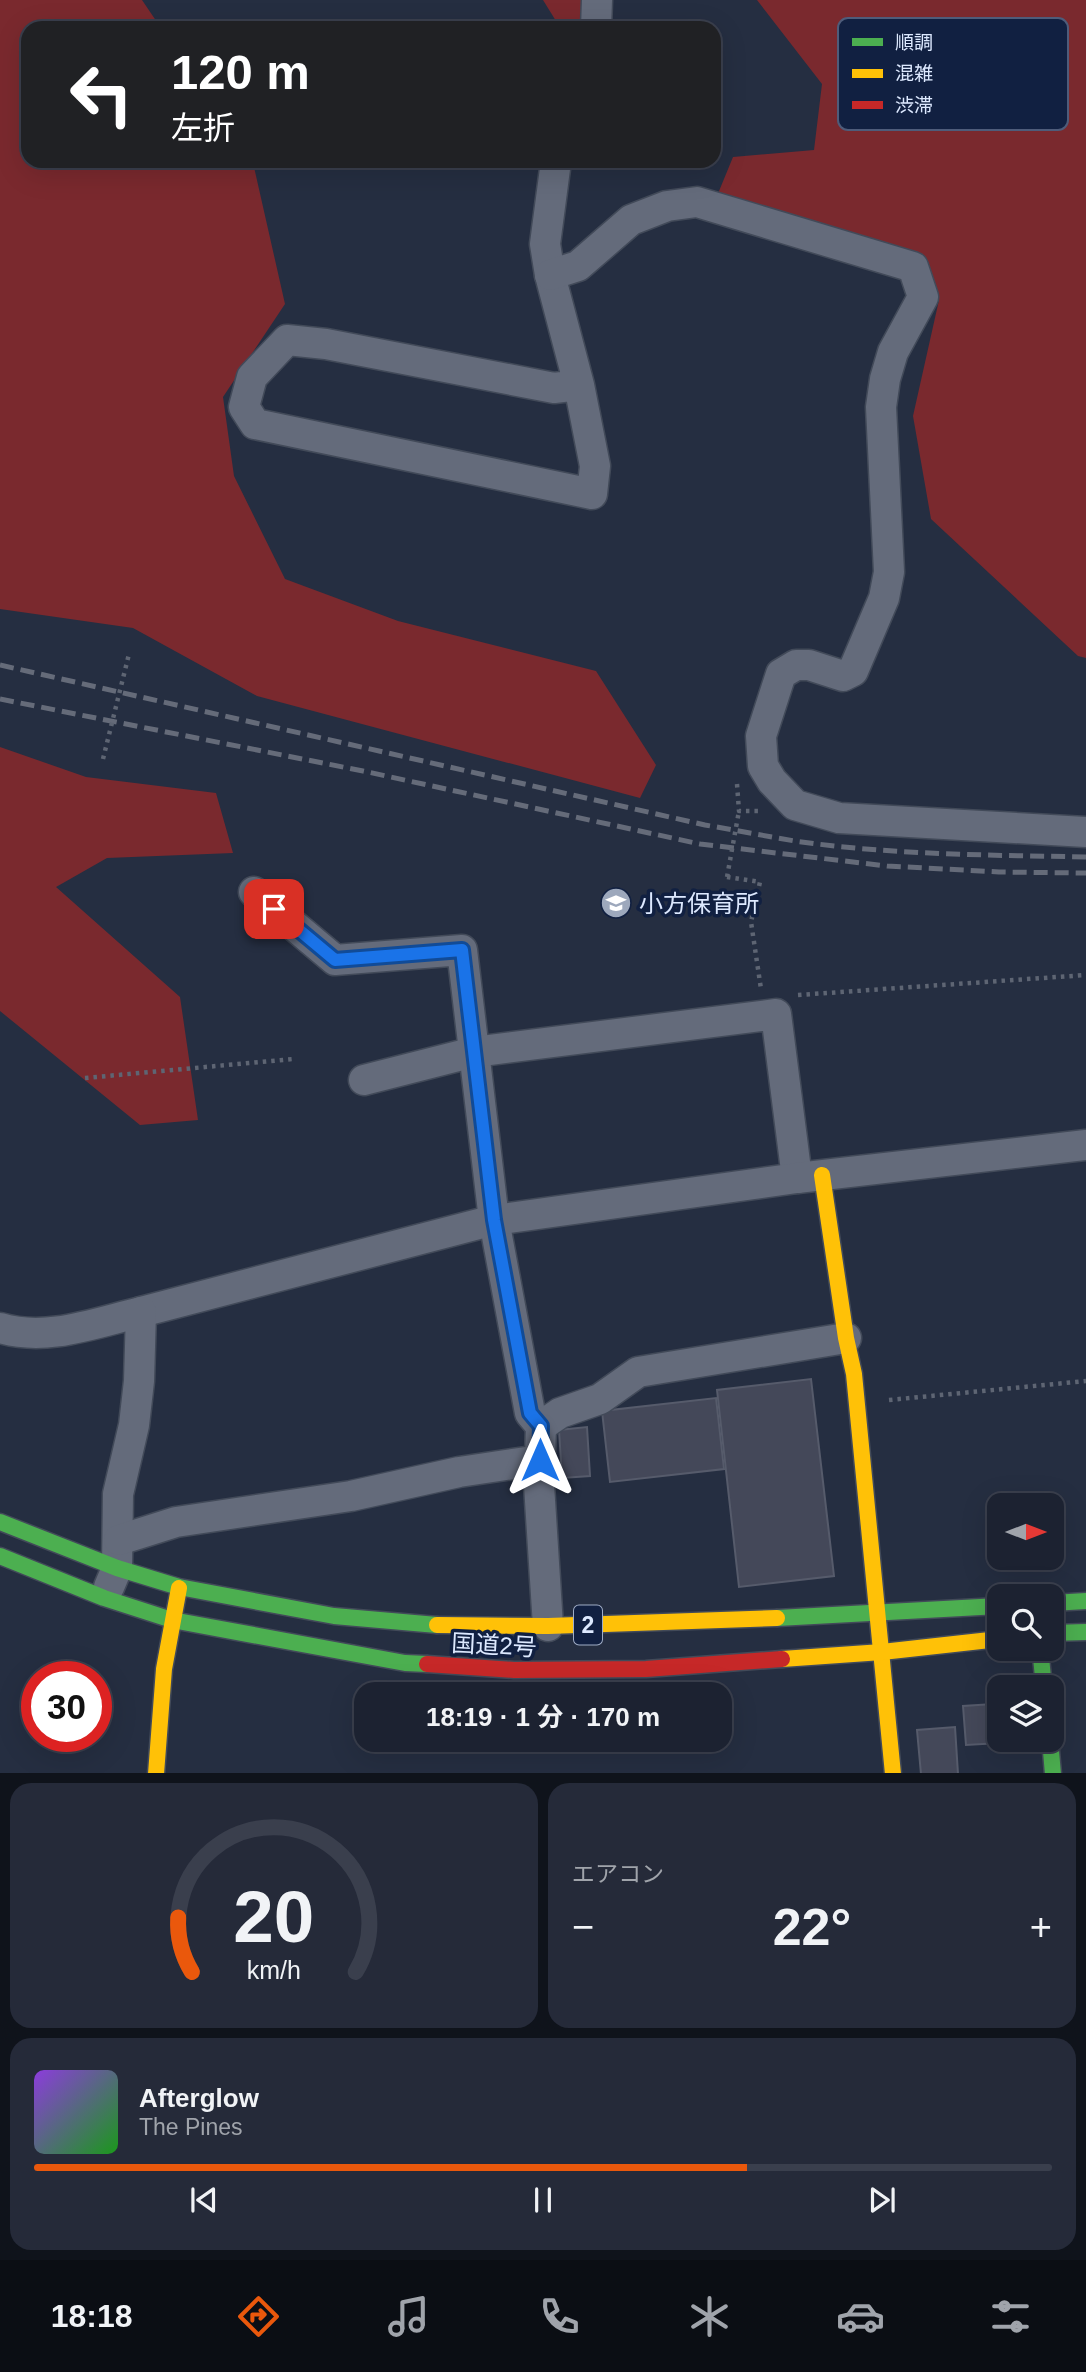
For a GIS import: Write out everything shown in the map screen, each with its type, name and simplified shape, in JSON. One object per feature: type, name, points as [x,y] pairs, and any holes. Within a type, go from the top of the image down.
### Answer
[{"type":"main road","points":[[810,1177],[854,1374],[893,1773]]},
{"type":"main road","name":"国道2号","points":[[0,1522],[118,1554],[179,1587],[334,1616],[429,1625],[548,1626],[879,1614],[987,1607]]},
{"type":"main road","name":"国道2号","points":[[0,1556],[104,1598],[173,1620],[405,1663],[514,1670],[646,1669],[882,1652],[987,1640]]},
{"type":"main road","points":[[156,1773],[164,1669],[179,1587]]},
{"type":"main road","points":[[1064,1602],[1086,1601]]},
{"type":"main road","points":[[1064,1633],[1086,1632]]},
{"type":"main road","points":[[1051,1752],[1054,1773]]},
{"type":"street","points":[[596,21],[597,0]]},
{"type":"street","points":[[555,168],[545,244],[550,275],[579,385],[595,466],[592,494],[255,424],[244,407],[252,377],[287,340],[326,344],[554,388],[579,385]]},
{"type":"street","points":[[550,275],[578,266],[631,220],[667,206],[697,202],[913,267],[923,298],[893,352],[881,407],[890,572],[884,598],[853,671],[843,676],[809,665],[796,665],[781,674],[761,736],[763,765],[772,781],[795,805],[839,818],[1086,832]]},
{"type":"street","points":[[254,892],[335,960],[462,950],[494,1220],[530,1413],[541,1426],[539,1485],[548,1626]]},
{"type":"street","points":[[364,1080],[474,1052],[776,1014],[810,1177]]},
{"type":"street","points":[[0,1328],[18,1333],[51,1334],[494,1220],[810,1177],[1086,1144]]},
{"type":"street","points":[[104,1598],[118,1554],[118,1494],[134,1425],[139,1381],[141,1312]]},
{"type":"street","points":[[541,1426],[560,1413],[600,1399],[638,1372],[846,1338]]},
{"type":"street","points":[[118,1554],[176,1522],[351,1496],[459,1472],[540,1460]]},
{"type":"path","points":[[103,759],[129,654]]},
{"type":"path","points":[[740,811],[727,877],[760,882],[751,922],[760,977]]},
{"type":"path","points":[[776,1014],[788,995],[1086,975]]},
{"type":"path","points":[[85,1077],[293,1059]]},
{"type":"path","points":[[857,1403],[1086,1381]]},
{"type":"shaded area","points":[[0,0],[142,0],[156,21],[21,21],[21,168],[254,168],[285,304],[223,397],[234,476],[285,579],[398,621],[596,671],[656,765],[640,798],[257,696],[133,628],[0,609]]},
{"type":"shaded area","points":[[543,0],[611,0],[603,21],[556,21]]},
{"type":"shaded area","points":[[757,0],[1086,0],[1086,658],[1078,656],[931,519],[913,416],[939,300],[926,261],[717,196],[733,157],[814,150],[822,84]]},
{"type":"shaded area","points":[[0,747],[86,777],[216,793],[233,853],[107,858],[56,887],[180,997],[198,1120],[140,1125],[0,1011]]},
{"type":"building","points":[[811,1379],[834,1576],[739,1587],[717,1390]]},
{"type":"building","points":[[716,1398],[724,1469],[610,1482],[602,1411]]},
{"type":"building","points":[[587,1427],[590,1476],[562,1478],[559,1430]]},
{"type":"building","points":[[987,1704],[987,1744],[966,1745],[963,1706]]},
{"type":"building","points":[[955,1727],[958,1773],[921,1773],[917,1730]]},
{"type":"railway","points":[[0,665],[705,825],[772,837],[831,846],[904,852],[1086,857]]},
{"type":"railway","points":[[0,699],[363,771],[700,844],[887,866],[1086,873]]},
{"type":"traffic: fast","points":[[0,1522],[117,1568],[179,1587],[334,1616],[437,1625]]},
{"type":"traffic: fast","points":[[0,1556],[104,1598],[172,1620],[405,1663],[427,1664]]},
{"type":"traffic: fast","points":[[1064,1602],[1086,1601]]},
{"type":"traffic: fast","points":[[777,1618],[987,1607]]},
{"type":"traffic: fast","points":[[1064,1633],[1086,1632]]},
{"type":"traffic: fast","points":[[1041,1661],[1043,1675]]},
{"type":"traffic: fast","points":[[1051,1752],[1053,1773]]},
{"type":"traffic: slow","points":[[822,1175],[846,1338],[854,1374],[893,1773]]},
{"type":"traffic: slow","points":[[156,1773],[164,1669],[179,1588]]},
{"type":"traffic: slow","points":[[437,1625],[548,1626],[777,1618]]},
{"type":"traffic: slow","points":[[782,1659],[987,1640]]},
{"type":"traffic: jam","points":[[427,1664],[514,1670],[646,1669],[782,1659]]},
{"type":"place","name":"小方保育所","points":[[616,903]]},
{"type":"route","points":[[274,909],[335,960],[462,950],[494,1220],[530,1413],[541,1426],[540,1460]]}]
